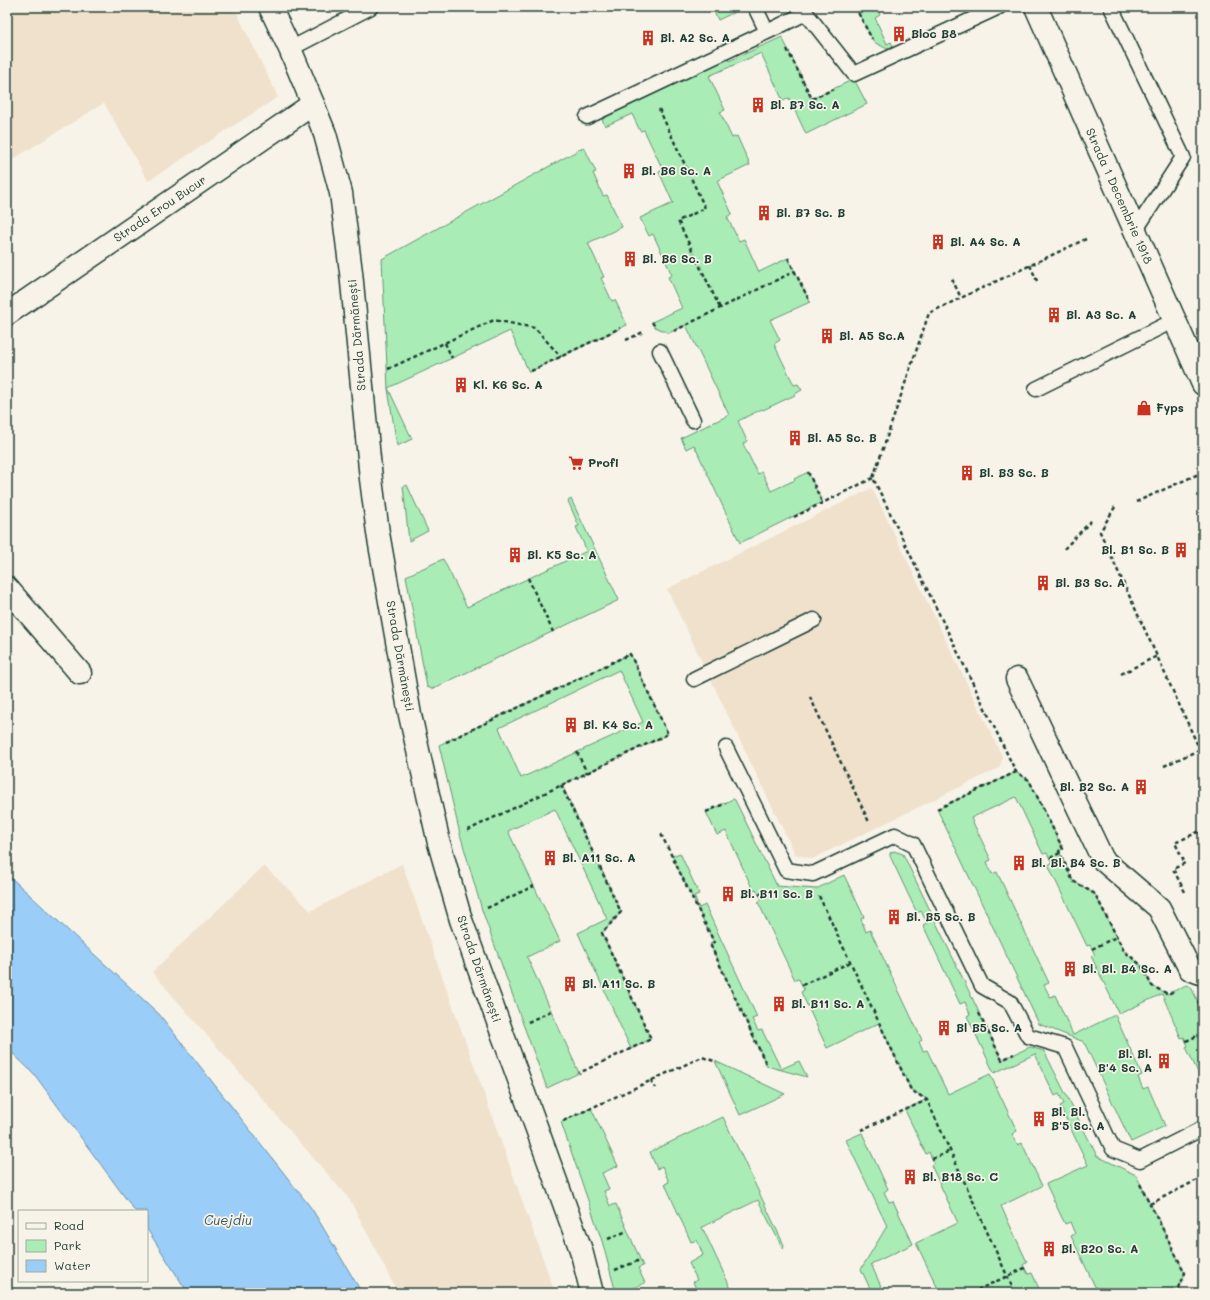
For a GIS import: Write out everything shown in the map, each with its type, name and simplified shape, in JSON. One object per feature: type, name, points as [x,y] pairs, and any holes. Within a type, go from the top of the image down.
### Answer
[{"type":"street","name":"Strada Dărmănești","points":[[270,7],[290,49],[325,134],[342,193],[352,272],[370,471],[378,533],[410,715],[439,843],[464,927],[581,1250],[592,1293]]},
{"type":"street","name":"Strada 1 Decembrie 1918","points":[[1036,7],[1203,384]]},
{"type":"street","name":"Strada Erou Bucur","points":[[7,314],[313,104]]},
{"type":"street","points":[[7,588],[80,673]]},
{"type":"street","points":[[1017,679],[1103,860],[1159,908],[1190,969],[1203,974]]},
{"type":"lane","points":[[290,49],[371,7]]},
{"type":"lane","points":[[755,7],[767,32]]},
{"type":"lane","points":[[586,117],[806,13],[854,74],[999,7]]},
{"type":"lane","points":[[1111,7],[1183,158],[1135,231]]},
{"type":"lane","points":[[1036,389],[1175,320]]},
{"type":"lane","points":[[660,351],[693,420]]},
{"type":"lane","points":[[694,679],[814,620]]},
{"type":"lane","points":[[726,748],[786,870],[813,874],[895,835],[913,844],[982,986],[1010,1002],[1028,1036],[1065,1047],[1113,1149],[1140,1160],[1203,1128]]},
{"type":"path","points":[[855,7],[874,42]]},
{"type":"path","points":[[785,44],[812,99],[840,86]]},
{"type":"path","points":[[659,108],[705,208],[678,221],[720,308]]},
{"type":"path","points":[[1050,858],[1060,853],[1059,851],[1063,849],[1029,780],[1016,772],[873,478],[929,313],[1086,239]]},
{"type":"path","points":[[788,258],[810,302]]},
{"type":"path","points":[[1030,265],[1037,281]]},
{"type":"path","points":[[670,333],[795,271]]},
{"type":"path","points":[[952,279],[961,298]]},
{"type":"path","points":[[387,370],[494,320],[535,328],[561,357]]},
{"type":"path","points":[[652,322],[655,327],[662,330]]},
{"type":"path","points":[[626,340],[655,327]]},
{"type":"path","points":[[531,371],[620,328]]},
{"type":"path","points":[[445,343],[452,358]]},
{"type":"path","points":[[808,472],[822,502]]},
{"type":"path","points":[[1136,502],[1203,472]]},
{"type":"path","points":[[794,517],[873,478]]},
{"type":"path","points":[[1115,507],[1100,532],[1202,749],[1164,766]]},
{"type":"path","points":[[1064,550],[1093,519]]},
{"type":"path","points":[[528,578],[553,632]]},
{"type":"path","points":[[439,745],[630,654],[668,734],[460,834]]},
{"type":"path","points":[[1121,674],[1157,656]]},
{"type":"path","points":[[810,697],[870,822]]},
{"type":"path","points":[[578,752],[587,773]]},
{"type":"path","points":[[937,809],[1016,772]]},
{"type":"path","points":[[562,785],[621,912],[602,933],[651,1039],[579,1073]]},
{"type":"path","points":[[706,812],[726,802]]},
{"type":"path","points":[[1173,869],[1185,863],[1175,843],[1202,830],[1203,828]]},
{"type":"path","points":[[661,834],[714,942],[710,944],[767,1066]]},
{"type":"path","points":[[1060,853],[1073,881],[1095,894],[1124,951],[1141,965],[1152,986],[1168,994],[1180,988]]},
{"type":"path","points":[[482,910],[534,886]]},
{"type":"path","points":[[759,895],[777,886]]},
{"type":"path","points":[[816,889],[912,1090],[927,1100],[1015,1293]]},
{"type":"path","points":[[1092,949],[1116,937]]},
{"type":"path","points":[[802,985],[850,962]]},
{"type":"path","points":[[523,1024],[551,1011]]},
{"type":"path","points":[[1186,1041],[1203,1033]]},
{"type":"path","points":[[561,1122],[702,1057],[714,1061]]},
{"type":"path","points":[[651,1080],[655,1088]]},
{"type":"path","points":[[861,1130],[927,1100]]},
{"type":"path","points":[[932,1159],[950,1151]]},
{"type":"path","points":[[1150,1204],[1203,1177]]},
{"type":"path","points":[[1139,1181],[1185,1273],[1178,1293]]},
{"type":"path","points":[[602,1241],[627,1231]]},
{"type":"path","points":[[610,1272],[640,1260]]},
{"type":"path","points":[[971,1293],[1025,1268]]},
{"type":"shaded area","points":[[7,7],[234,7],[278,97],[148,181],[104,103],[7,163]]},
{"type":"shaded area","points":[[872,488],[1003,758],[999,768],[812,859],[795,854],[667,589]]},
{"type":"shaded area","points":[[402,864],[555,1293],[398,1293],[350,1200],[152,972],[264,866],[311,911]]},
{"type":"green space","points":[[712,7],[735,7],[737,11],[718,20]]},
{"type":"green space","points":[[855,7],[871,7],[872,9],[876,7],[880,15],[875,18],[887,44],[891,42],[893,46],[887,49],[874,42]]},
{"type":"green space","points":[[782,37],[812,99],[854,79],[867,104],[806,134],[789,98],[783,101],[761,53],[709,76],[725,110],[720,112],[732,138],[737,136],[750,165],[717,181],[732,214],[727,217],[739,241],[744,239],[759,272],[788,258],[810,302],[770,320],[780,340],[774,344],[794,385],[798,384],[802,390],[795,395],[738,421],[747,441],[743,444],[758,474],[762,472],[771,491],[808,472],[822,502],[740,543],[694,445],[686,449],[681,438],[729,415],[686,325],[669,333],[655,327],[652,322],[682,308],[668,277],[672,275],[653,234],[649,236],[640,218],[673,203],[659,172],[663,170],[644,130],[640,131],[632,114],[605,126],[602,119],[728,58],[729,61]]},
{"type":"green space","points":[[584,147],[596,172],[593,173],[603,196],[607,195],[622,227],[588,243],[604,277],[601,278],[612,301],[615,300],[627,325],[529,372],[510,331],[388,388],[412,439],[397,446],[388,389],[382,259]]},
{"type":"green space","points":[[407,485],[428,531],[409,541],[403,486]]},
{"type":"green space","points":[[571,499],[619,600],[432,689],[427,687],[406,576],[443,559],[467,607],[587,551],[576,527],[579,526],[568,501]]},
{"type":"green space","points":[[630,654],[668,734],[562,785],[621,912],[602,933],[651,1039],[631,1049],[578,933],[607,919],[555,809],[508,831],[560,941],[527,957],[579,1073],[547,1088],[482,910],[460,834],[439,745]],"holes":[[[619,670],[643,722],[521,778],[499,728]]]},
{"type":"green space","points":[[1016,772],[1029,780],[1063,849],[1059,851],[1073,881],[1095,894],[1124,951],[1141,965],[1152,986],[1168,994],[1186,985],[1191,987],[1203,1012],[1203,1083],[1186,1047],[1188,1046],[1184,1037],[1181,1038],[1162,994],[1119,1014],[1091,956],[1095,955],[1090,945],[1087,946],[1048,865],[1052,863],[1047,853],[1043,854],[1016,797],[971,818],[991,860],[987,862],[992,874],[997,872],[1049,983],[1044,985],[1050,997],[1055,995],[1073,1035],[1115,1015],[1142,1075],[1138,1077],[1143,1089],[1148,1087],[1165,1126],[1131,1142],[1084,1042],[1039,1024],[937,809]]},
{"type":"green space","points":[[733,799],[735,800],[777,886],[816,889],[844,875],[864,917],[861,919],[866,932],[870,930],[922,1040],[919,1042],[923,1051],[927,1050],[948,1094],[990,1074],[1017,1131],[1012,1134],[1018,1145],[1022,1143],[1042,1186],[1001,1206],[1027,1262],[1023,1265],[1028,1274],[1032,1273],[1041,1293],[940,1293],[916,1243],[958,1223],[931,1165],[934,1163],[929,1152],[926,1154],[905,1110],[927,1099],[911,1090],[879,1023],[827,1048],[801,992],[804,990],[799,979],[795,980],[758,902],[762,900],[756,889],[753,890],[726,831],[717,835],[706,812]]},
{"type":"green space","points":[[894,851],[903,854],[1002,1060],[1030,1047],[1044,1051],[1097,1156],[1136,1175],[1185,1273],[1177,1293],[1098,1293],[1071,1236],[1075,1234],[1070,1222],[1065,1224],[1046,1184],[1088,1165],[1060,1106],[1064,1104],[1059,1094],[1055,1096],[1035,1054],[994,1073],[967,1016],[970,1014],[965,1002],[960,1004],[923,925],[927,923],[921,911],[917,913],[890,856],[890,853]]},
{"type":"green space","points":[[680,853],[699,894],[694,896],[699,908],[705,905],[757,1017],[752,1019],[758,1031],[762,1030],[781,1069],[799,1061],[807,1077],[767,1066],[710,944],[714,942],[672,856]]},
{"type":"green space","points":[[715,1061],[785,1094],[740,1115]]},
{"type":"green space","points":[[591,1108],[618,1166],[602,1173],[609,1189],[604,1191],[610,1206],[616,1204],[643,1266],[638,1268],[645,1283],[628,1290],[629,1293],[616,1293],[602,1241],[561,1122]]},
{"type":"green space","points":[[723,1117],[784,1245],[783,1249],[758,1200],[702,1227],[733,1293],[698,1293],[693,1282],[697,1280],[689,1263],[703,1255],[697,1240],[691,1242],[665,1184],[669,1182],[662,1166],[657,1169],[650,1152]]},
{"type":"green space","points":[[862,1133],[888,1189],[884,1192],[889,1202],[893,1201],[913,1244],[871,1264],[884,1293],[872,1293],[861,1269],[887,1226],[846,1140]]},
{"type":"water","name":"Cuejdiu","points":[[7,874],[159,1014],[312,1209],[362,1293],[188,1293],[148,1231],[148,1210],[134,1210],[34,1074],[7,1048]]},
{"type":"place","name":"Bloc B8","points":[[899,34]]},
{"type":"place","name":"Bl. A2 Sc. A","points":[[648,38]]},
{"type":"place","name":"Bl. B7 Sc. A","points":[[758,105]]},
{"type":"place","name":"Bl. B6 Sc. A","points":[[629,171]]},
{"type":"place","name":"Bl. B7 Sc. B","points":[[764,213]]},
{"type":"place","name":"Bl. A4 Sc. A","points":[[938,242]]},
{"type":"place","name":"Bl. B6 Sc. B","points":[[630,259]]},
{"type":"place","name":"Bl. A3 Sc. A","points":[[1054,315]]},
{"type":"place","name":"Bl. A5 Sc.A","points":[[827,336]]},
{"type":"place","name":"Kl. K6 Sc. A","points":[[461,385]]},
{"type":"place","name":"Fyps","points":[[1144,408]]},
{"type":"place","name":"Bl. A5 Sc. B","points":[[795,438]]},
{"type":"place","name":"Profi","points":[[576,463]]},
{"type":"place","name":"Bl. B3 Sc. B","points":[[967,473]]},
{"type":"place","name":"Bl. B1 Sc. B","points":[[1181,550]]},
{"type":"place","name":"Bl. K5 Sc. A","points":[[515,555]]},
{"type":"place","name":"Bl. B3 Sc. A","points":[[1043,583]]},
{"type":"place","name":"Bl. K4 Sc. A","points":[[571,725]]},
{"type":"place","name":"Bl. B2 Sc. A","points":[[1141,787]]},
{"type":"place","name":"Bl. A11 Sc. A","points":[[550,858]]},
{"type":"place","name":"Bl. Bl. B4 Sc. B","points":[[1019,863]]},
{"type":"place","name":"Bl. B11 Sc. B","points":[[728,894]]},
{"type":"place","name":"Bl. B5 Sc. B","points":[[894,917]]},
{"type":"place","name":"Bl. Bl. B4 Sc. A","points":[[1070,969]]},
{"type":"place","name":"Bl. A11 Sc. B","points":[[570,984]]},
{"type":"place","name":"Bl. B11 Sc. A","points":[[779,1004]]},
{"type":"place","name":"Bl B5 Sc. A","points":[[944,1028]]},
{"type":"place","name":"Bl. Bl. B'4 Sc. A","points":[[1164,1061]]},
{"type":"place","name":"Bl. Bl. B'5 Sc. A","points":[[1039,1119]]},
{"type":"place","name":"Bl. B18 Sc. C","points":[[910,1177]]},
{"type":"place","name":"Bl. B20 Sc. A","points":[[1049,1249]]}]
